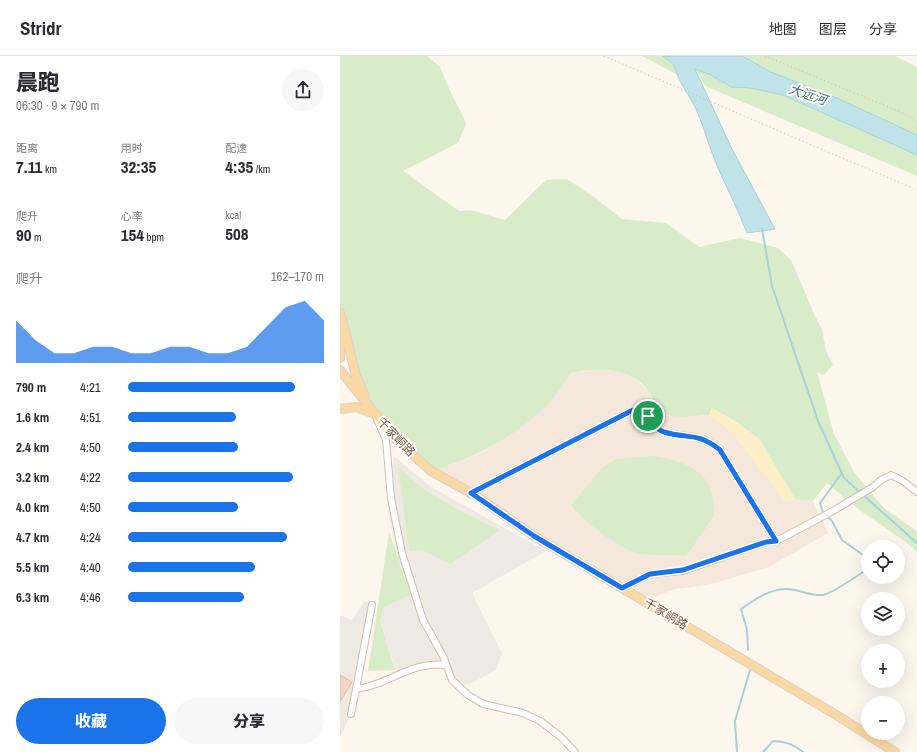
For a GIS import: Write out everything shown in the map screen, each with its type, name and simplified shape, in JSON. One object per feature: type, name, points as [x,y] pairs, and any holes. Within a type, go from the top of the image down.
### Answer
[{"type":"main road","points":[[340,358],[341,316]]},
{"type":"main road","points":[[341,316],[356,376],[374,414]]},
{"type":"main road","name":"千家峒路","points":[[340,370],[396,440],[431,470],[471,493],[534,536],[838,716],[895,752]]},
{"type":"main road","points":[[340,409],[357,407],[374,414]]},
{"type":"street","points":[[471,493],[633,410],[640,410],[648,416],[651,424],[660,430],[701,438],[710,441],[720,450],[776,541]]},
{"type":"street","points":[[374,414],[386,440],[392,498],[402,553],[424,620],[452,680],[468,694],[483,704],[523,713],[540,721],[561,737],[575,752]]},
{"type":"street","points":[[622,588],[650,574],[683,570],[766,542],[776,541],[822,517],[873,487],[881,480],[892,475],[903,481],[917,492]]},
{"type":"street","points":[[351,714],[372,605]]},
{"type":"street","points":[[356,689],[367,688],[390,677],[418,667],[434,663],[446,665]]},
{"type":"path","points":[[604,56],[917,190]]},
{"type":"path","points":[[765,56],[903,113],[917,122]]},
{"type":"shaded area","points":[[602,369],[620,372],[634,378],[648,391],[656,406],[681,416],[709,415],[726,427],[737,438],[785,501],[795,499],[813,501],[828,533],[769,567],[708,585],[675,589],[643,601],[431,471],[484,452],[548,404],[571,373]]},
{"type":"shaded area","points":[[394,456],[431,487],[546,551],[472,593],[502,653],[496,670],[472,683],[462,685],[449,672],[446,665],[434,663],[397,674],[380,621],[384,607],[410,595],[397,556],[388,512]]},
{"type":"shaded area","points":[[365,601],[372,605],[351,714],[340,737],[340,615],[352,620]]},
{"type":"green space","points":[[340,56],[427,56],[440,67],[466,124],[458,143],[403,171],[459,211],[470,210],[505,220],[546,180],[567,179],[597,199],[622,219],[666,223],[699,247],[740,238],[778,248],[791,260],[822,329],[826,351],[833,365],[824,375],[817,372],[834,434],[854,472],[884,508],[917,531],[917,552],[905,540],[858,509],[827,483],[813,501],[795,499],[759,439],[736,422],[712,408],[709,415],[678,417],[665,414],[659,409],[649,392],[642,384],[624,373],[614,371],[592,370],[571,373],[549,403],[533,418],[506,438],[477,454],[431,471],[374,414],[358,381],[340,313]]},
{"type":"green space","points":[[642,56],[663,56],[674,65],[676,74]]},
{"type":"green space","points":[[742,56],[895,56],[917,67],[917,135],[837,98],[771,72]]},
{"type":"green space","points":[[695,68],[711,75],[731,87],[750,88],[783,95],[917,155],[917,176],[705,86]]},
{"type":"green space","points":[[653,456],[681,462],[697,471],[709,485],[712,494],[714,502],[714,516],[686,556],[651,555],[633,552],[626,549],[600,532],[583,518],[571,505],[602,468],[616,459]]},
{"type":"green space","points":[[398,467],[425,490],[464,513],[499,530],[450,564],[421,550],[409,551]]},
{"type":"green space","points":[[389,532],[411,595],[384,607],[380,621],[395,670],[368,671]]},
{"type":"sand","points":[[712,408],[736,422],[759,439],[795,499],[785,501],[737,438],[726,427],[709,415]]},
{"type":"water","name":"大远河","points":[[663,56],[742,56],[771,72],[837,98],[917,135],[917,155],[783,95],[750,88],[731,87],[711,75],[695,69],[732,149],[775,229],[747,233],[716,163],[697,111],[681,82],[674,65]]},
{"type":"building","points":[[340,675],[352,682],[340,702]]},
{"type":"waterway","points":[[762,229],[772,286],[818,421],[844,478],[917,543]]},
{"type":"waterway","points":[[842,473],[820,503],[823,513],[832,521],[842,540],[861,554]]},
{"type":"waterway","points":[[748,650],[747,630],[741,609],[766,594],[780,589],[823,595],[839,588],[861,573]]},
{"type":"waterway","points":[[737,752],[735,721],[750,670]]},
{"type":"waterway","points":[[763,752],[773,741],[790,744],[803,752]]},
{"type":"route","points":[[633,410],[640,410],[648,416],[651,424],[665,432],[679,433],[701,438],[710,441],[720,450],[725,461],[776,541],[766,542],[683,570],[650,574],[622,588],[534,536],[471,493],[633,410]]}]
